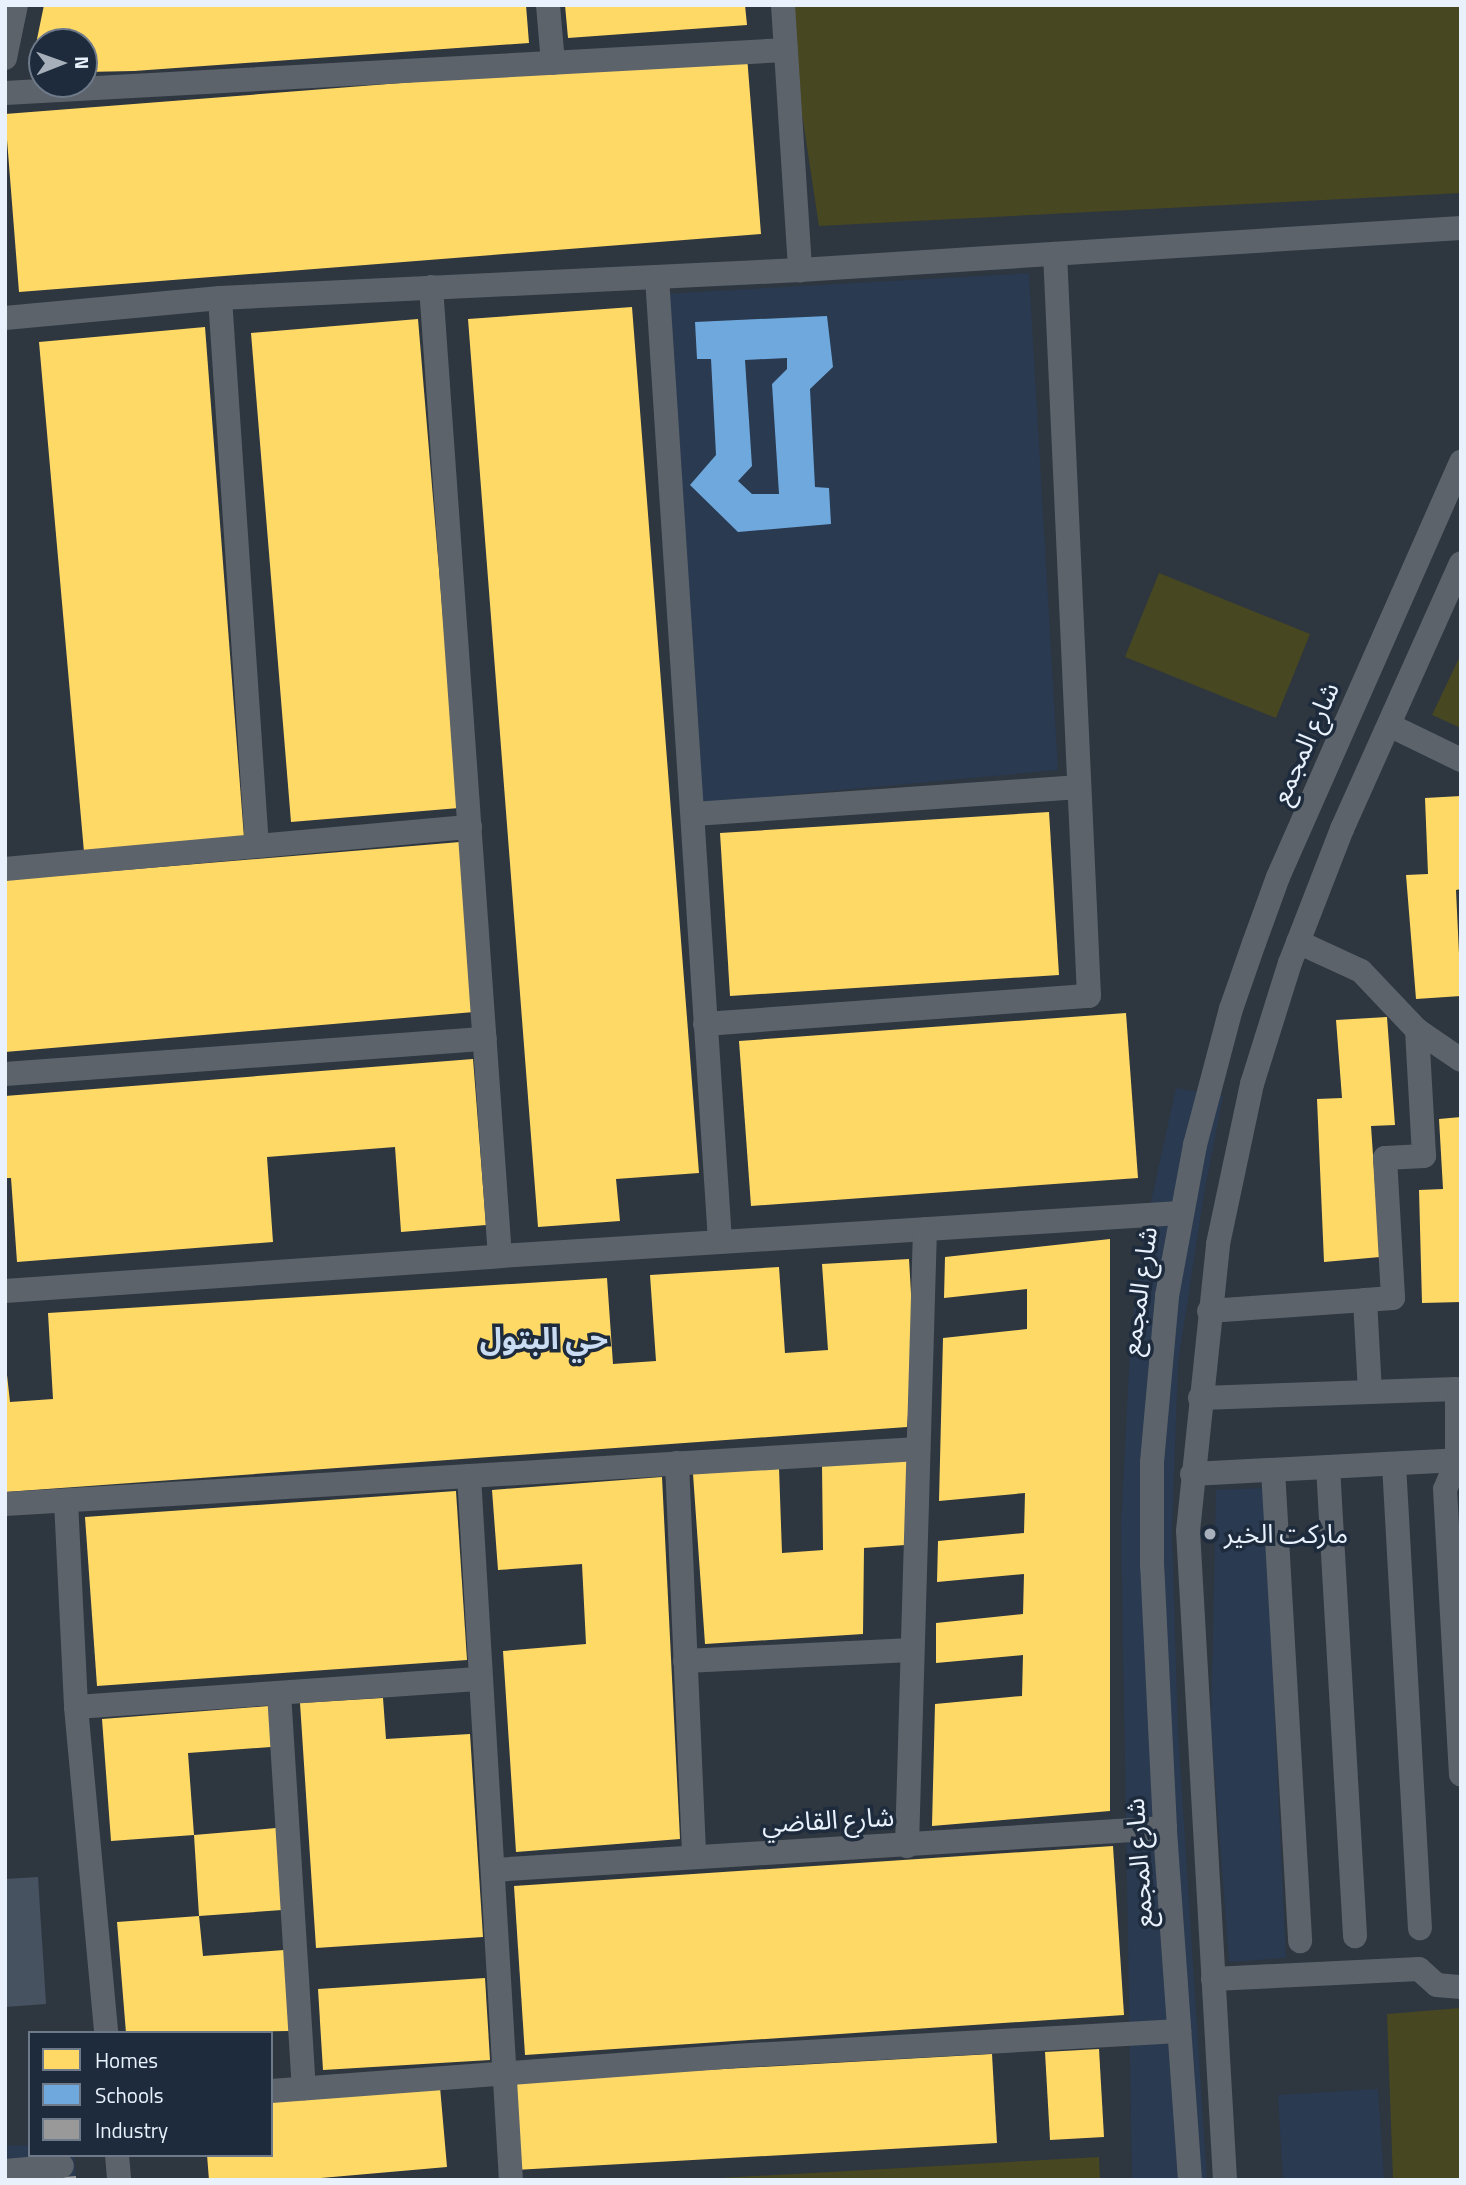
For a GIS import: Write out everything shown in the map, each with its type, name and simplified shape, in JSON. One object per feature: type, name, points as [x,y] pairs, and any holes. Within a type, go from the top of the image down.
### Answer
[{"type":"street","points":[[5,58],[16,5]]},
{"type":"street","points":[[548,5],[553,63]]},
{"type":"street","points":[[783,5],[800,270]]},
{"type":"street","points":[[5,93],[786,50]]},
{"type":"street","points":[[5,318],[220,298],[800,270],[1461,228]]},
{"type":"street","points":[[705,1024],[1089,996],[1055,254]]},
{"type":"street","points":[[657,277],[720,1242]]},
{"type":"street","points":[[431,288],[500,1256]]},
{"type":"street","points":[[220,298],[257,846]]},
{"type":"street","name":"شارع المجمع","points":[[1190,2180],[1166,1828],[1152,1566],[1157,1379],[1180,1213],[1215,1065],[1278,877],[1461,462]]},
{"type":"street","points":[[1225,2180],[1191,1564],[1190,1501],[1209,1311],[1238,1137],[1267,1032],[1298,942],[1342,829],[1461,563]]},
{"type":"street","points":[[1388,726],[1461,761]]},
{"type":"street","points":[[694,814],[1079,787]]},
{"type":"street","points":[[5,869],[470,827]]},
{"type":"street","points":[[1298,942],[1362,971],[1417,1030],[1460,1056]]},
{"type":"street","points":[[1209,1311],[1393,1298],[1385,1158],[1424,1156],[1417,1030]]},
{"type":"street","points":[[5,1074],[485,1039]]},
{"type":"street","points":[[5,1291],[500,1256],[1180,1213]]},
{"type":"street","points":[[907,1846],[926,1229]]},
{"type":"street","points":[[1365,1300],[1370,1392]]},
{"type":"street","points":[[1200,1398],[1459,1392],[1459,1463],[1445,1489],[1461,1774]]},
{"type":"street","points":[[5,1504],[918,1449]]},
{"type":"street","points":[[677,1463],[694,1857]]},
{"type":"street","points":[[1192,1474],[1459,1463]]},
{"type":"street","points":[[1394,1464],[1420,1928]]},
{"type":"street","points":[[1328,1467],[1355,1936]]},
{"type":"street","points":[[1273,1470],[1300,1941]]},
{"type":"street","points":[[469,1476],[511,2180]]},
{"type":"street","points":[[1152,1498],[1157,1513],[1168,1518],[1179,1515],[1190,1501]]},
{"type":"street","points":[[66,1501],[76,1707],[106,2031]]},
{"type":"street","points":[[1152,1566],[1158,1553],[1173,1546],[1184,1550],[1191,1564]]},
{"type":"street","points":[[685,1661],[912,1650]]},
{"type":"street","points":[[76,1707],[481,1679]]},
{"type":"street","points":[[279,1693],[304,2088]]},
{"type":"street","name":"شارع القاضي","points":[[493,1870],[1166,1828]]},
{"type":"street","points":[[1169,1865],[1177,1888],[1186,1935],[1191,1939],[1202,1934],[1208,1901]]},
{"type":"street","points":[[1213,1979],[1419,1969],[1437,1985],[1461,1986]]},
{"type":"street","points":[[273,2091],[505,2071],[1179,2031]]},
{"type":"street","points":[[117,2157],[119,2180]]},
{"type":"street","points":[[5,2171],[62,2166]]},
{"type":"shaded area","points":[[791,5],[1461,5],[1461,193],[819,226],[800,101]]},
{"type":"shaded area","points":[[1029,273],[1058,770],[698,803],[662,294]]},
{"type":"shaded area","points":[[1159,573],[1310,634],[1276,718],[1125,657]]},
{"type":"shaded area","points":[[1461,654],[1461,728],[1432,715]]},
{"type":"shaded area","points":[[1176,1088],[1223,1096],[1204,1194],[1178,1363],[1172,1532],[1178,1731],[1207,2180],[1132,2180],[1121,1526],[1131,1331],[1146,1224]]},
{"type":"shaded area","points":[[1264,1488],[1286,1958],[1229,1962],[1211,1724],[1216,1490]]},
{"type":"shaded area","points":[[1461,2008],[1461,2180],[1393,2180],[1387,2014]]},
{"type":"shaded area","points":[[1378,2089],[1384,2180],[1283,2180],[1278,2095]]},
{"type":"shaded area","points":[[28,2145],[28,2157],[74,2157],[76,2180],[5,2180],[5,2146]]},
{"type":"shaded area","points":[[1099,2157],[1100,2180],[683,2180]]},
{"type":"building: Homes","points":[[44,5],[526,5],[529,43],[98,72],[98,28],[39,28]]},
{"type":"building: Homes","points":[[565,5],[745,5],[747,25],[568,38]]},
{"type":"building: Homes","points":[[747,56],[761,234],[19,292],[5,114]]},
{"type":"building: Homes","points":[[632,307],[699,1173],[616,1179],[620,1221],[538,1227],[468,319]]},
{"type":"building: Homes","points":[[418,319],[459,808],[291,822],[251,333]]},
{"type":"building: Homes","points":[[205,327],[244,838],[84,852],[39,342]]},
{"type":"building: Homes","points":[[1461,796],[1461,889],[1456,890],[1461,996],[1416,999],[1406,875],[1428,874],[1425,798]]},
{"type":"building: Homes","points":[[1049,812],[1059,975],[730,996],[720,833]]},
{"type":"building: Homes","points":[[460,842],[474,1012],[5,1052],[5,880]]},
{"type":"building: Homes","points":[[1126,1013],[1138,1178],[751,1206],[739,1041]]},
{"type":"building: Homes","points":[[1387,1017],[1395,1125],[1371,1126],[1380,1257],[1324,1262],[1317,1099],[1342,1098],[1336,1020]]},
{"type":"building: Homes","points":[[473,1059],[486,1225],[401,1232],[395,1147],[267,1157],[273,1242],[17,1262],[11,1178],[5,1178],[5,1096]]},
{"type":"building: Homes","points":[[1461,1117],[1461,1302],[1422,1303],[1419,1190],[1443,1189],[1439,1119]]},
{"type":"building: Homes","points":[[1110,1239],[1110,1811],[932,1826],[935,1704],[1022,1696],[1023,1655],[936,1663],[936,1623],[1023,1614],[1024,1574],[937,1582],[938,1541],[1024,1533],[1025,1493],[939,1501],[943,1338],[1027,1329],[1027,1289],[944,1298],[945,1257]]},
{"type":"building: Homes","points":[[909,1259],[914,1345],[907,1427],[5,1492],[5,1357],[10,1402],[53,1399],[48,1313],[607,1278],[613,1364],[656,1361],[650,1275],[779,1267],[785,1353],[828,1350],[822,1264]]},
{"type":"building: Homes","points":[[908,1459],[905,1545],[864,1548],[863,1634],[705,1644],[693,1474],[779,1468],[782,1553],[823,1550],[822,1465]]},
{"type":"building: Homes","points":[[662,1477],[680,1839],[516,1852],[503,1651],[586,1644],[582,1564],[498,1570],[492,1490]]},
{"type":"building: Homes","points":[[456,1491],[467,1660],[97,1686],[85,1517]]},
{"type":"building: Homes","points":[[383,1698],[386,1739],[470,1734],[483,1937],[316,1948],[300,1703]]},
{"type":"building: Homes","points":[[269,1706],[271,1747],[188,1753],[194,1835],[111,1841],[102,1719]]},
{"type":"building: Homes","points":[[276,1828],[282,1910],[199,1916],[194,1835]]},
{"type":"building: Homes","points":[[1113,1846],[1124,2015],[525,2055],[514,1886]]},
{"type":"building: Homes","points":[[199,1916],[203,1956],[284,1950],[289,2031],[126,2031],[117,1922]]},
{"type":"building: Homes","points":[[485,1978],[490,2060],[323,2070],[318,1989]]},
{"type":"building: Homes","points":[[1099,2049],[1104,2137],[1050,2140],[1045,2052]]},
{"type":"building: Homes","points":[[992,2054],[997,2143],[515,2170],[510,2081]]},
{"type":"building: Homes","points":[[440,2087],[447,2167],[298,2180],[209,2180],[207,2157],[273,2157],[273,2102]]},
{"type":"building: Schools","points":[[827,316],[833,367],[810,389],[815,487],[829,488],[831,524],[738,532],[690,485],[716,455],[711,359],[697,359],[695,322]],"holes":[[[787,358],[787,369],[772,384],[779,494],[752,494],[738,481],[752,466],[745,360]]]},
{"type":"building: Industry","points":[[76,2176],[76,2180],[51,2180],[51,2178]]},
{"type":"building: Other","points":[[38,1877],[46,2004],[5,2007],[5,1879]]},
{"type":"place","name":"ماركت الخير","points":[[1210,1534]]},
{"type":"district","name":"حي البتول","points":[[544,1338]]}]
